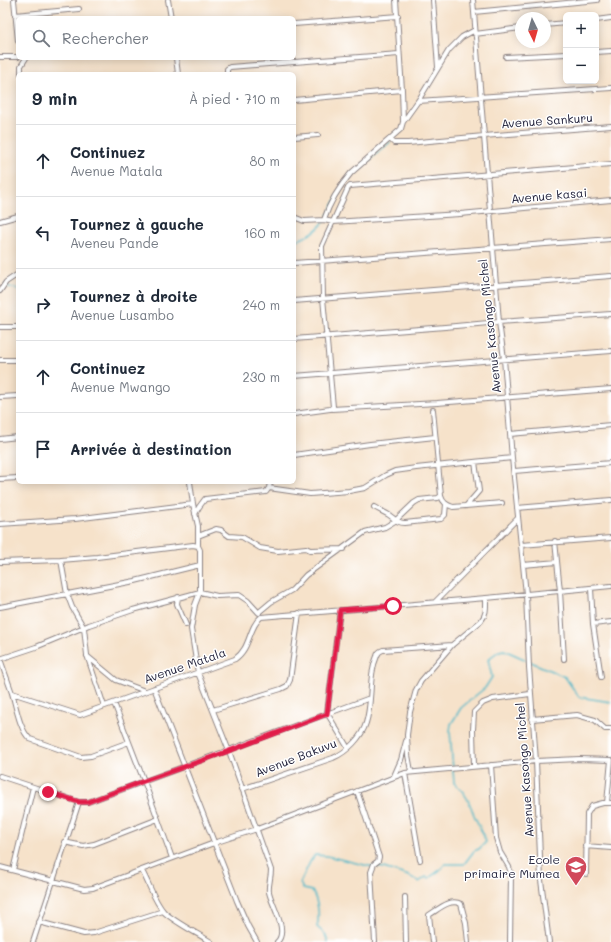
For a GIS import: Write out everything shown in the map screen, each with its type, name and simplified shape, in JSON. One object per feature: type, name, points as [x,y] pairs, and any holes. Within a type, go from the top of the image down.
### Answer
[{"type":"street","points":[[14,0],[16,23]]},
{"type":"street","points":[[168,0],[171,16]]},
{"type":"street","points":[[326,221],[332,203],[344,181],[351,173],[392,141],[401,129],[403,122],[402,90],[396,0]]},
{"type":"street","points":[[433,0],[438,67]]},
{"type":"street","name":"Avenue Kasongo Michel","points":[[473,0],[499,322],[504,359],[512,458],[526,594],[530,694],[536,761],[541,880],[549,942]]},
{"type":"street","points":[[474,12],[553,2],[597,0]]},
{"type":"street","points":[[15,15],[79,9]]},
{"type":"street","points":[[296,24],[398,16]]},
{"type":"street","points":[[599,20],[611,18]]},
{"type":"street","points":[[551,24],[563,23]]},
{"type":"street","points":[[403,122],[418,101],[449,50],[462,37],[475,32],[515,29]]},
{"type":"street","points":[[599,52],[611,51]]},
{"type":"street","points":[[227,72],[227,69],[230,67],[399,54]]},
{"type":"street","points":[[506,57],[563,54]]},
{"type":"street","points":[[0,57],[16,58]]},
{"type":"street","points":[[20,60],[21,72]]},
{"type":"street","points":[[21,66],[25,60]]},
{"type":"street","points":[[176,60],[178,72]]},
{"type":"street","points":[[418,101],[481,98],[611,88]]},
{"type":"street","points":[[296,100],[402,90]]},
{"type":"street","name":"Avenue Sankuru","points":[[392,141],[414,143],[611,126]]},
{"type":"street","points":[[296,137],[318,135]]},
{"type":"street","points":[[332,408],[323,298],[323,241],[333,222],[344,192],[350,186],[487,173],[611,164]]},
{"type":"street","name":"Avenue kasai","points":[[296,218],[304,221],[333,222],[490,211],[611,200]]},
{"type":"street","points":[[0,221],[16,217]]},
{"type":"street","points":[[296,263],[611,239]]},
{"type":"street","points":[[0,291],[6,282],[16,275]]},
{"type":"street","points":[[296,300],[611,276]]},
{"type":"street","points":[[296,339],[611,314]]},
{"type":"street","points":[[0,327],[16,327]]},
{"type":"street","points":[[296,376],[611,351]]},
{"type":"street","points":[[0,360],[16,360]]},
{"type":"street","points":[[296,414],[332,408],[436,403],[507,396],[611,389]]},
{"type":"street","points":[[0,397],[16,396]]},
{"type":"street","points":[[433,410],[441,496],[443,501],[453,507],[502,504]]},
{"type":"street","points":[[510,434],[611,425]]},
{"type":"street","points":[[0,439],[16,437]]},
{"type":"street","points":[[296,455],[435,437]]},
{"type":"street","points":[[269,488],[310,494],[349,491],[365,488],[386,474],[395,471],[512,458]]},
{"type":"street","points":[[466,506],[479,491],[475,462]]},
{"type":"street","points":[[514,471],[611,463]]},
{"type":"street","points":[[0,479],[16,478]]},
{"type":"street","points":[[190,484],[196,514],[198,546],[200,550],[200,592],[195,605],[191,629],[198,673],[229,751],[271,870],[269,890],[282,934],[278,942]]},
{"type":"street","points":[[196,514],[205,499],[266,492],[270,484]]},
{"type":"street","points":[[259,612],[271,602],[292,590],[306,575],[325,560],[344,549],[365,532],[385,527],[395,521],[419,500],[438,498],[441,496]]},
{"type":"street","points":[[517,508],[611,500]]},
{"type":"street","points":[[0,524],[75,519],[193,504]]},
{"type":"street","points":[[374,507],[391,516],[395,521],[405,523],[441,519],[445,515],[446,504]]},
{"type":"street","points":[[435,602],[518,518]]},
{"type":"street","points":[[198,536],[216,529],[221,530],[229,536],[242,537],[260,548],[278,551],[306,548],[310,550],[344,549]]},
{"type":"street","points":[[521,545],[555,541],[611,538]]},
{"type":"street","points":[[555,541],[564,659]]},
{"type":"street","points":[[0,562],[61,560],[193,545],[198,546]]},
{"type":"street","points":[[61,560],[67,594],[72,607],[84,628],[87,655],[104,706]]},
{"type":"street","points":[[523,565],[557,562]]},
{"type":"street","points":[[0,607],[136,581],[200,565]]},
{"type":"street","points":[[129,742],[91,756],[81,757],[30,739],[26,736],[0,659],[36,647],[132,610],[200,592],[217,596],[239,595],[248,601],[262,617],[611,586]]},
{"type":"street","points":[[592,588],[593,624],[601,677]]},
{"type":"street","points":[[178,598],[177,604],[186,625]]},
{"type":"street","points":[[394,776],[401,760],[407,735],[410,712],[421,682],[452,645],[476,626],[484,617],[486,610],[486,598]]},
{"type":"street","points":[[340,610],[327,714],[348,748]]},
{"type":"street","points":[[213,710],[287,686],[290,680],[299,613]]},
{"type":"street","name":"Avenue Matala","points":[[12,693],[80,715],[235,659],[241,655],[245,649],[255,624],[262,617]]},
{"type":"street","points":[[593,624],[611,622]]},
{"type":"street","name":"Avenue Bakuvu","points":[[242,789],[333,758],[348,748],[363,731],[366,722],[374,670],[379,651],[452,645]]},
{"type":"street","points":[[87,655],[116,680],[145,691]]},
{"type":"street","points":[[154,688],[237,902],[257,942]]},
{"type":"street","points":[[474,766],[472,730],[474,712],[483,703],[493,699],[530,694]]},
{"type":"street","points":[[0,776],[79,802],[88,802],[370,698]]},
{"type":"street","points":[[114,703],[172,858]]},
{"type":"street","points":[[532,719],[577,715],[595,720],[605,729],[611,729]]},
{"type":"street","points":[[407,735],[408,755],[411,771]]},
{"type":"street","points":[[0,867],[84,889],[93,888],[172,858],[257,829],[357,792],[394,776],[411,771],[536,761],[579,759],[611,760],[609,803],[592,806],[586,814],[586,874]]},
{"type":"street","points":[[491,765],[495,834],[500,852],[509,867],[511,874],[510,942]]},
{"type":"street","points":[[405,773],[420,860]]},
{"type":"street","points":[[14,870],[33,787]]},
{"type":"street","points":[[357,792],[379,856],[378,861],[374,864],[371,872],[375,942]]},
{"type":"street","points":[[32,942],[64,842],[79,802]]},
{"type":"street","points":[[64,842],[83,846],[94,844],[158,819]]},
{"type":"street","points":[[585,846],[611,848]]},
{"type":"street","points":[[142,870],[156,900],[163,911],[211,942]]},
{"type":"street","points":[[405,897],[406,942]]},
{"type":"street","points":[[432,942],[430,915],[450,902],[456,902],[461,904],[463,910],[468,942]]},
{"type":"street","points":[[39,922],[84,934],[94,933],[163,911]]},
{"type":"waterway","points":[[349,178],[390,142]]},
{"type":"waterway","points":[[328,215],[340,192]]},
{"type":"waterway","points":[[296,240],[312,233],[325,220]]},
{"type":"waterway","points":[[5,284],[9,287],[16,289]]},
{"type":"waterway","points":[[328,942],[325,934],[317,927],[318,913],[314,895],[312,891],[303,889],[300,883],[315,855],[327,856],[373,867],[377,866],[409,876],[419,882],[426,877],[429,878],[440,870],[445,864],[464,864],[474,851],[479,849],[486,842],[467,798],[454,783],[450,731],[451,724],[461,708],[485,688],[492,677],[488,659],[499,651],[504,650],[565,677],[579,697],[611,702]]},
{"type":"place","name":"Ecole primaire Mumea","points":[[576,886]]},
{"type":"route","points":[[48,792],[79,802],[88,802],[327,714],[340,610],[393,606]]}]
